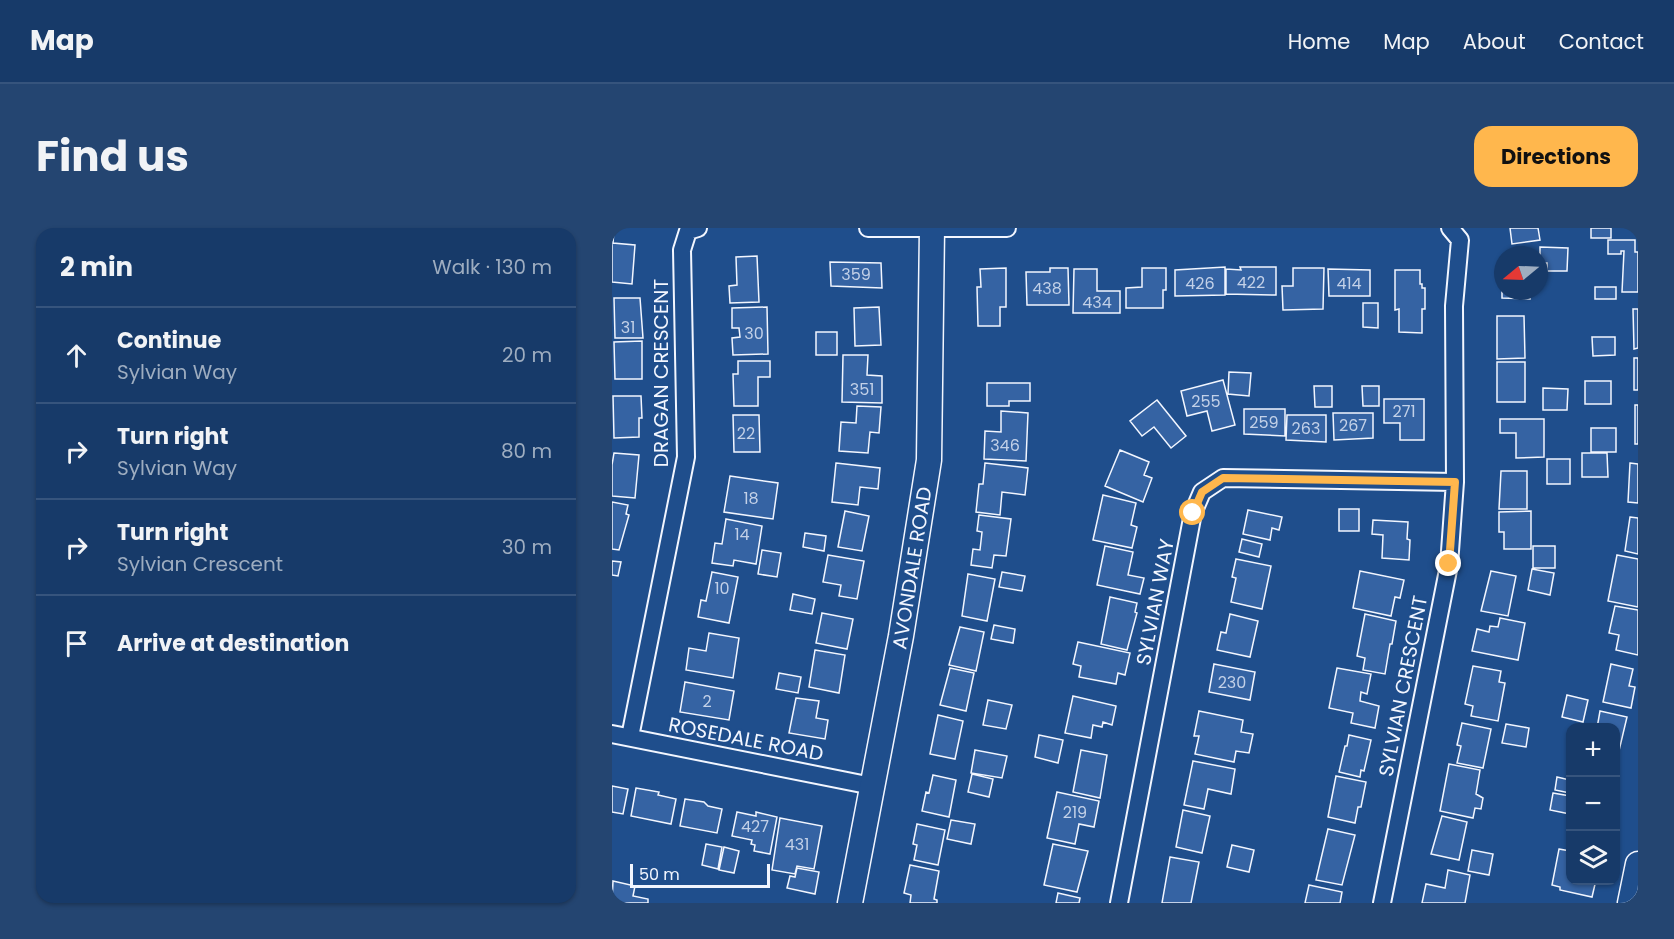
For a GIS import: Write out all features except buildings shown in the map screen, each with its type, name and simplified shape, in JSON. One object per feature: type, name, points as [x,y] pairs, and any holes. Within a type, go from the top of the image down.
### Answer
[{"type":"street","name":"DRAGAN CRESCENT","points":[[630,737],[686,458],[682,250],[688,231],[698,228]]},
{"type":"street","points":[[868,228],[1007,228]]},
{"type":"street","name":"AVONDALE ROAD","points":[[850,903],[901,636],[929,460],[932,228]]},
{"type":"street","name":"SYLVIAN CRESCENT","points":[[1382,903],[1449,564],[1455,482],[1454,306],[1460,240],[1450,228]]},
{"type":"street","name":"SYLVIAN WAY","points":[[1119,903],[1193,513],[1202,492],[1223,478],[1455,482]]},
{"type":"street","name":"ROSEDALE ROAD","points":[[612,734],[872,786]]},
{"type":"street","points":[[1630,903],[1638,864]]},
{"type":"route","points":[[1193,513],[1202,492],[1223,478],[1455,482],[1449,564]]}]
